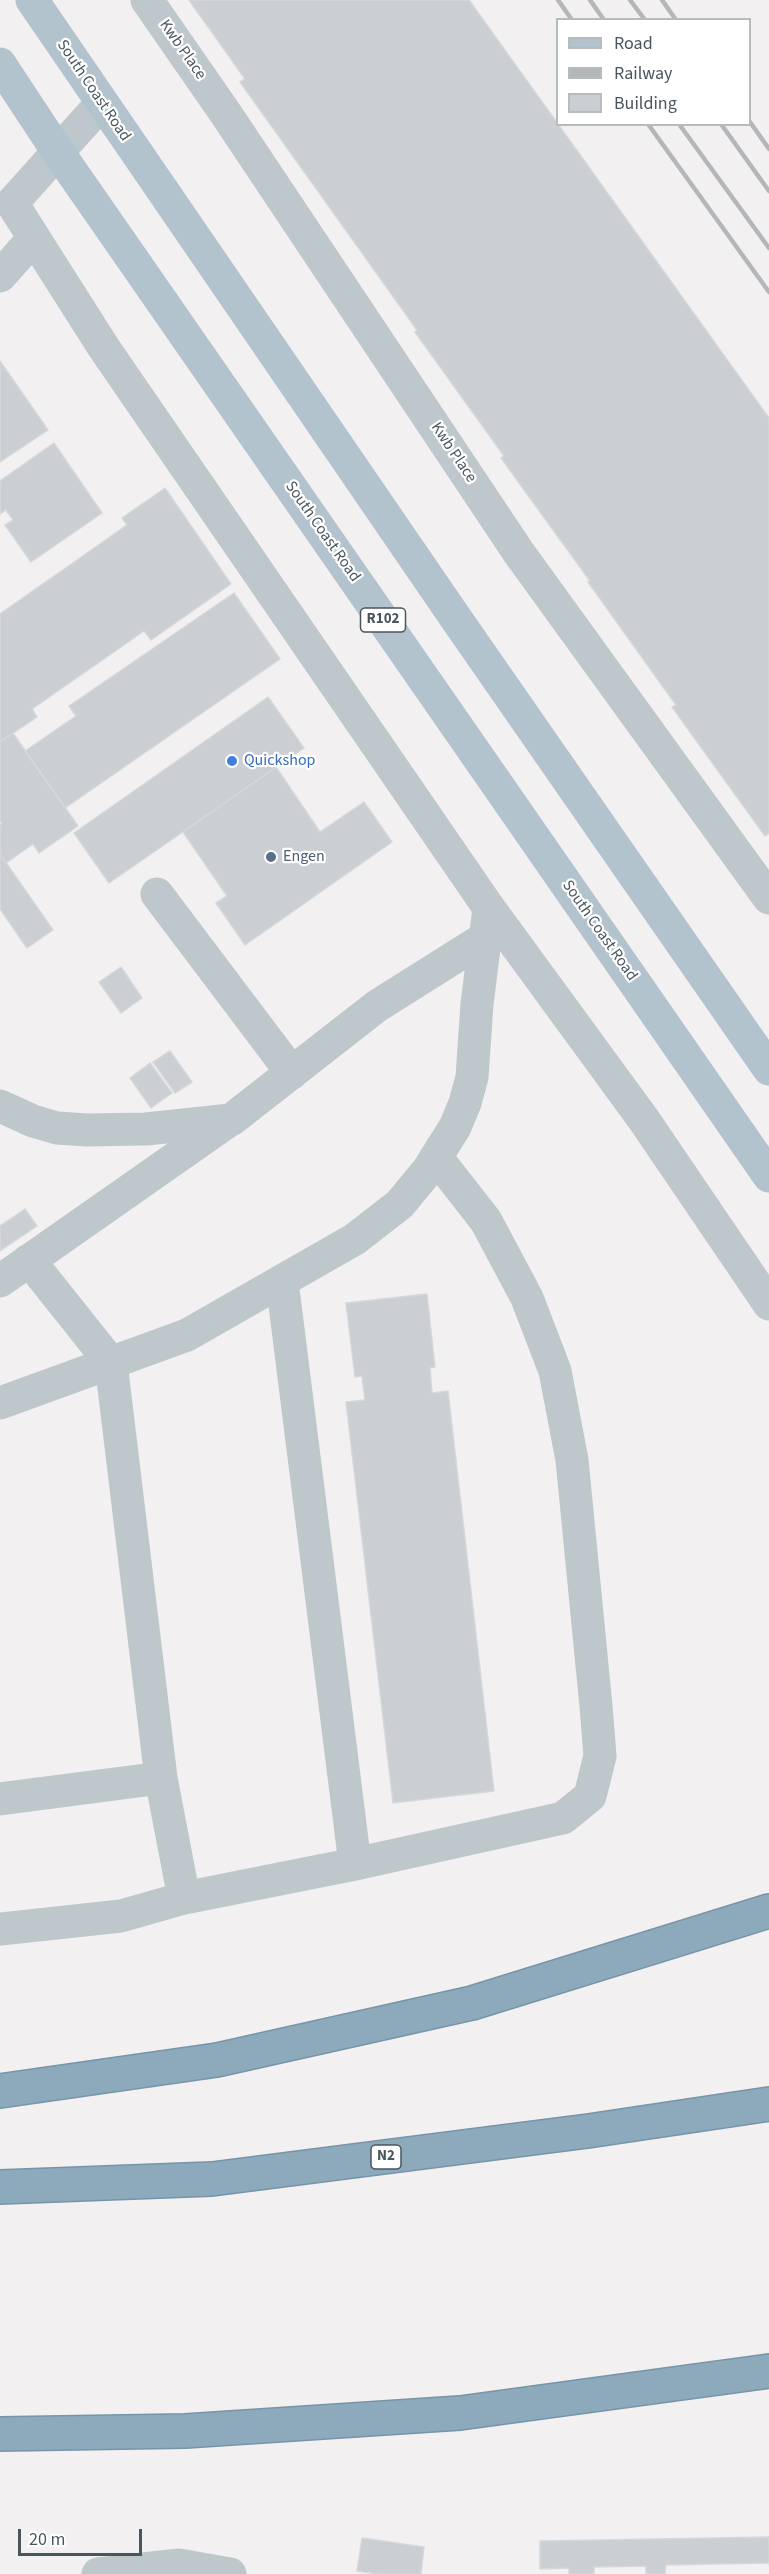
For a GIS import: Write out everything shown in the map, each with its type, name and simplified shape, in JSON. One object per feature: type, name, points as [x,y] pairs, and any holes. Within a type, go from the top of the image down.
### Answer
[{"type":"highway","points":[[0,2091],[217,2060],[472,2003],[769,1911]]},
{"type":"highway","name":"N2","points":[[0,2187],[212,2179],[588,2131],[769,2104]]},
{"type":"highway","points":[[0,2434],[185,2431],[460,2413],[769,2371]]},
{"type":"main road","name":"South Coast Road","points":[[32,0],[100,104],[769,1069]]},
{"type":"main road","name":"South Coast Road","points":[[0,64],[58,152],[769,1176]]},
{"type":"street","name":"Kwb Place","points":[[147,0],[226,114],[519,553],[769,898]]},
{"type":"street","points":[[100,104],[58,152],[6,195],[104,348],[487,923],[644,1120],[769,1304]]},
{"type":"street","points":[[0,276],[34,238]]},
{"type":"street","points":[[157,894],[292,1073]]},
{"type":"street","points":[[0,1281],[231,1120],[487,923]]},
{"type":"street","points":[[0,1403],[187,1335],[355,1239],[400,1204],[436,1157],[455,1127],[465,1103],[472,1077],[477,1004],[487,923]]},
{"type":"street","points":[[0,1106],[33,1121],[57,1128],[146,1129],[231,1120]]},
{"type":"street","points":[[0,1929],[121,1916],[184,1898],[355,1864],[563,1818],[590,1796],[600,1756],[572,1460],[555,1371],[527,1298],[486,1221],[436,1157]]},
{"type":"street","points":[[29,1260],[111,1363],[161,1778],[184,1898]]},
{"type":"street","points":[[282,1281],[355,1864]]},
{"type":"street","points":[[0,1799],[161,1778]]},
{"type":"street","points":[[98,2574],[179,2565],[230,2574]]},
{"type":"building","points":[[189,0],[469,0],[556,121],[556,126],[559,126],[769,418],[769,833],[765,836],[672,707],[676,705],[501,458],[504,456],[415,332],[417,330],[240,82],[245,79]]},
{"type":"building","points":[[0,361],[48,430],[0,462]]},
{"type":"building","points":[[54,443],[102,513],[31,562],[5,525],[13,520],[6,510],[0,514],[0,481]]},
{"type":"building","points":[[165,488],[231,584],[151,640],[144,631],[32,709],[37,717],[0,742],[0,614],[127,525],[122,518]]},
{"type":"building","points":[[234,593],[280,659],[65,808],[25,751],[76,716],[69,706]]},
{"type":"building","points":[[268,697],[304,748],[109,883],[74,833]]},
{"type":"building","points":[[13,733],[78,826],[39,853],[33,844],[6,863],[0,854],[0,825],[2,823],[0,821],[0,742]]},
{"type":"building","points":[[276,767],[320,832],[364,802],[392,842],[245,945],[216,903],[227,896],[183,832]]},
{"type":"building","points":[[0,854],[53,930],[27,948],[0,909]]},
{"type":"building","points":[[121,967],[142,998],[121,1013],[99,982]]},
{"type":"building","points":[[170,1051],[192,1082],[175,1093],[153,1062]]},
{"type":"building","points":[[150,1063],[172,1093],[151,1108],[130,1078]]},
{"type":"building","points":[[25,1209],[37,1226],[0,1251],[0,1226]]},
{"type":"building","points":[[427,1294],[435,1367],[430,1368],[432,1393],[448,1391],[494,1791],[393,1803],[346,1402],[365,1400],[362,1376],[355,1377],[346,1303]]},
{"type":"building","points":[[769,2537],[769,2563],[666,2565],[665,2574],[646,2574],[646,2566],[594,2567],[594,2574],[569,2574],[569,2568],[540,2569],[540,2541]]},
{"type":"building","points":[[362,2538],[424,2547],[421,2574],[378,2574],[357,2571]]},
{"type":"railway","points":[[558,0],[571,18]]},
{"type":"railway","points":[[590,0],[603,18]]},
{"type":"railway","points":[[630,0],[644,18]]},
{"type":"railway","points":[[662,0],[675,18]]},
{"type":"railway","points":[[751,123],[769,149]]},
{"type":"railway","points":[[649,126],[769,292]]},
{"type":"railway","points":[[680,126],[769,248]]},
{"type":"railway","points":[[722,126],[769,191]]},
{"type":"place","name":"Quickshop","points":[[232,761]]},
{"type":"place","name":"Engen","points":[[271,857]]}]
